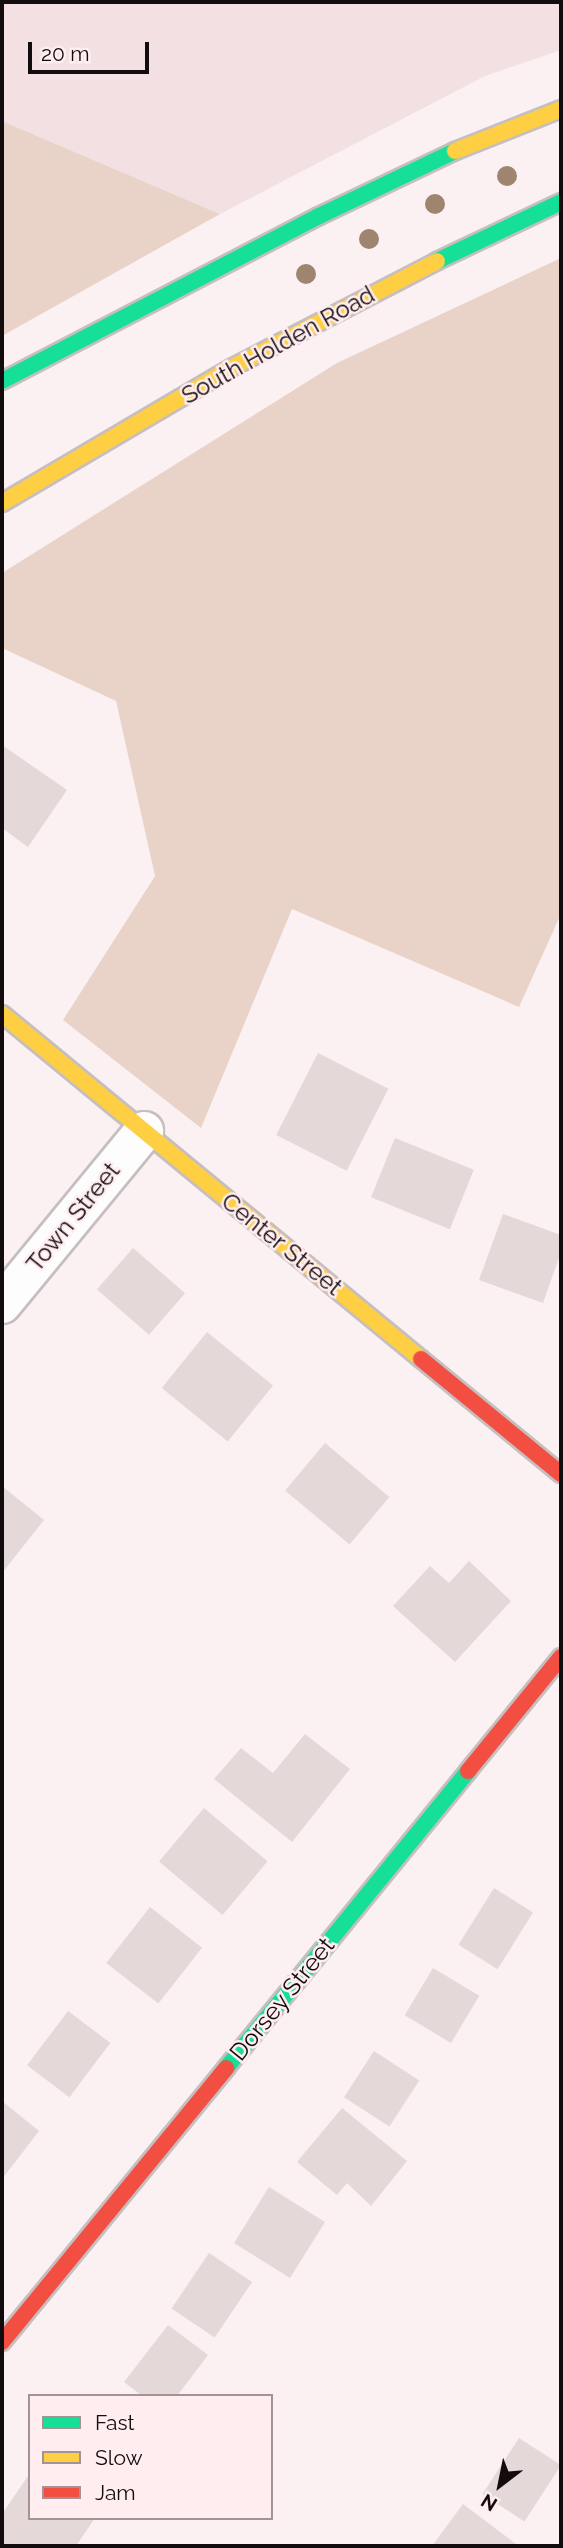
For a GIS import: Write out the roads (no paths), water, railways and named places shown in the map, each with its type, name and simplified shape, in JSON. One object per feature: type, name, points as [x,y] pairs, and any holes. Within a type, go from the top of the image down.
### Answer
[{"type":"street","points":[[2,381],[319,216],[450,153],[561,109]]},
{"type":"street","name":"South Holden Road","points":[[2,503],[231,368],[413,272],[561,202]]},
{"type":"street","name":"Center Street","points":[[2,1014],[561,1474]]},
{"type":"street","name":"Town Street","points":[[2,1304],[144,1130]]},
{"type":"street","name":"Dorsey Street","points":[[2,2342],[561,1657]]}]
